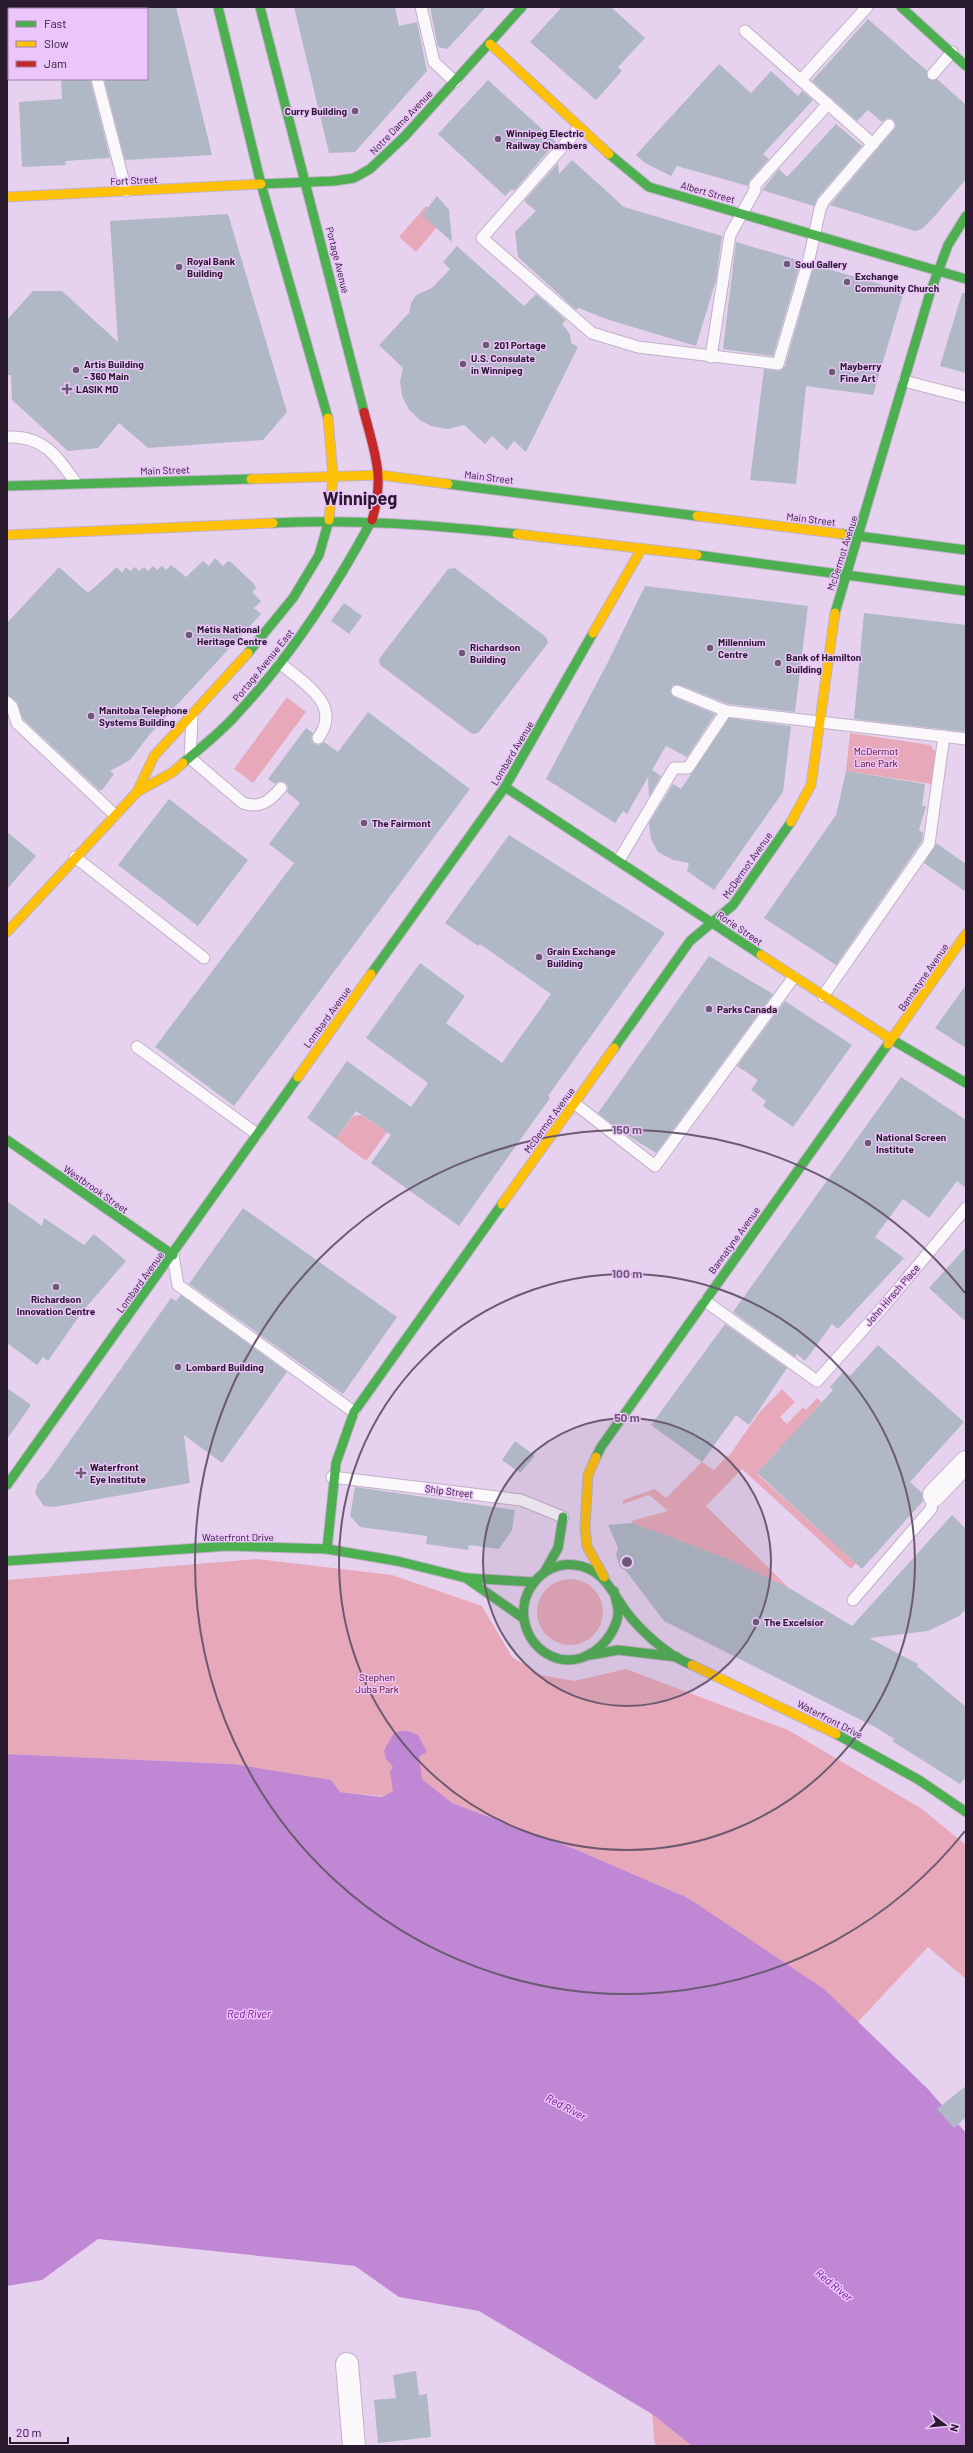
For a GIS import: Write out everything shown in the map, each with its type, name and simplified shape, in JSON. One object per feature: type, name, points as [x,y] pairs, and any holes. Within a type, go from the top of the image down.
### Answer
[{"type":"street","points":[[218,7],[261,184],[330,423],[333,476],[329,520]]},
{"type":"street","name":"Portage Avenue","points":[[260,7],[304,182],[319,228],[380,475],[377,504],[372,520]]},
{"type":"street","name":"Notre Dame Avenue","points":[[261,184],[354,178],[370,169],[404,137],[522,7]]},
{"type":"street","points":[[900,7],[966,66]]},
{"type":"street","name":"Albert Street","points":[[490,44],[579,128],[649,187],[966,279]]},
{"type":"street","name":"Fort Street","points":[[7,198],[261,184]]},
{"type":"street","name":"McDermot Avenue","points":[[327,1549],[332,1477],[342,1438],[354,1412],[690,941],[733,905],[799,810],[811,785],[836,606],[859,536],[937,270],[948,245],[966,216]]},
{"type":"street","name":"Main Street","points":[[7,486],[380,475],[966,550]]},
{"type":"street","points":[[7,535],[329,520],[416,522],[642,548],[966,591]]},
{"type":"street","name":"Portage Avenue East","points":[[137,792],[154,756],[192,716],[293,598],[318,555],[329,520]]},
{"type":"street","name":"Portage Avenue East","points":[[7,932],[75,857],[137,792],[173,772],[235,717],[280,663],[320,609],[351,559],[372,520]]},
{"type":"street","name":"Lombard Avenue","points":[[7,1485],[173,1256],[257,1134],[505,787],[642,548]]},
{"type":"street","name":"Rorie Street","points":[[505,787],[619,860],[823,996],[892,1040],[966,1083]]},
{"type":"street","name":"Bannatyne Avenue","points":[[604,1577],[587,1546],[585,1528],[587,1484],[590,1467],[614,1427],[892,1040],[966,934]]},
{"type":"street","name":"Westbrook Street","points":[[7,1140],[173,1256]]},
{"type":"street","points":[[934,1495],[962,1475]]},
{"type":"street","points":[[545,1571],[558,1548],[563,1517]]},
{"type":"street","name":"Waterfront Drive","points":[[7,1562],[228,1546],[327,1549],[397,1561],[466,1578],[533,1582]]},
{"type":"street","name":"Waterfront Drive","points":[[677,1657],[618,1650],[568,1660],[547,1654],[529,1637],[523,1618],[525,1597],[533,1582],[545,1571],[565,1564],[578,1564],[590,1568],[604,1577],[631,1619],[677,1657],[818,1724],[903,1772],[966,1812]]},
{"type":"street","name":"Waterfront Drive","points":[[466,1578],[523,1618]]},
{"type":"street","name":"Waterfront Drive","points":[[591,1655],[607,1642],[617,1624],[618,1609],[614,1591]]},
{"type":"street","points":[[347,2364],[354,2446]]},
{"type":"lane","points":[[421,7],[434,62],[455,82]]},
{"type":"lane","points":[[801,80],[867,7]]},
{"type":"lane","points":[[745,31],[873,144]]},
{"type":"lane","points":[[932,74],[952,52]]},
{"type":"lane","points":[[97,80],[126,191]]},
{"type":"lane","points":[[711,357],[730,235],[755,185],[828,104]]},
{"type":"lane","points":[[579,128],[482,238],[592,333],[638,347],[778,364],[809,259],[823,202],[889,125]]},
{"type":"lane","points":[[904,381],[966,397]]},
{"type":"lane","points":[[7,437],[24,436],[38,441],[59,459],[76,483]]},
{"type":"lane","points":[[280,663],[322,700],[327,708],[327,722],[318,738]]},
{"type":"lane","points":[[677,691],[726,712],[966,739]]},
{"type":"lane","points":[[7,702],[12,707],[17,723],[115,815]]},
{"type":"lane","points":[[619,860],[674,768],[688,768],[726,712]]},
{"type":"lane","points":[[192,716],[190,758],[243,803],[249,805],[266,803],[281,788]]},
{"type":"lane","points":[[823,996],[930,844],[944,736]]},
{"type":"lane","points":[[75,857],[204,958]]},
{"type":"lane","points":[[574,1103],[655,1166],[794,977]]},
{"type":"lane","points":[[137,1047],[257,1134]]},
{"type":"lane","name":"John Hirsch Place","points":[[705,1301],[817,1381],[884,1306],[966,1208]]},
{"type":"lane","points":[[173,1256],[178,1285],[354,1412]]},
{"type":"lane","name":"Ship Street","points":[[332,1477],[521,1500],[563,1517]]},
{"type":"lane","points":[[853,1600],[931,1509],[934,1495]]},
{"type":"green space","points":[[426,206],[443,220],[416,252],[399,237]]},
{"type":"green space","points":[[287,697],[306,712],[253,783],[234,769]]},
{"type":"green space","name":"McDermot Lane Park","points":[[850,733],[930,745],[936,753],[932,784],[846,771]]},
{"type":"green space","points":[[361,1115],[387,1132],[366,1161],[336,1139],[353,1116]]},
{"type":"green space","points":[[782,1389],[795,1402],[780,1417],[787,1424],[803,1407],[806,1410],[817,1398],[822,1402],[757,1474],[856,1563],[851,1569],[742,1469],[706,1506],[788,1587],[787,1590],[633,1523],[631,1521],[668,1511],[649,1495],[623,1504],[623,1500],[655,1489],[666,1498],[702,1462],[714,1470],[728,1455],[729,1456],[759,1413]]},
{"type":"green space","name":"Stephen Juba Park","points":[[257,1559],[392,1575],[482,1606],[512,1657],[541,1675],[574,1681],[626,1669],[788,1730],[922,1809],[966,1845],[966,1979],[928,1947],[857,2023],[688,1898],[575,1849],[452,1803],[340,1792],[233,1764],[7,1754],[7,1580]]},
{"type":"green space","points":[[564,1579],[576,1579],[583,1581],[594,1588],[601,1599],[603,1612],[601,1625],[594,1636],[583,1643],[576,1645],[564,1645],[557,1643],[546,1636],[539,1625],[537,1618],[537,1606],[539,1599],[546,1588],[557,1581]]},
{"type":"green space","points":[[652,2414],[692,2446],[655,2446]]},
{"type":"water","name":"Red River","points":[[400,1731],[408,1731],[418,1735],[427,1752],[419,1756],[422,1779],[452,1803],[575,1849],[688,1898],[824,1989],[928,2089],[966,2133],[966,2446],[692,2446],[652,2414],[479,2311],[399,2297],[355,2266],[98,2239],[42,2280],[7,2286],[7,1754],[233,1764],[331,1780],[340,1792],[382,1797],[393,1791],[390,1771],[393,1767],[386,1759],[384,1751],[393,1734]]},
{"type":"building","points":[[176,7],[212,155],[125,160],[104,80],[148,80],[147,8]]},
{"type":"building","name":"Curry Building","points":[[294,7],[395,7],[399,26],[417,22],[427,71],[355,152],[329,153]]},
{"type":"building","points":[[430,7],[486,7],[447,49],[438,47]]},
{"type":"building","points":[[562,7],[611,7],[645,38],[618,67],[622,71],[596,100],[530,42]]},
{"type":"building","points":[[868,19],[927,71],[928,79],[937,79],[966,105],[966,179],[933,218],[922,229],[915,231],[830,205],[896,127],[893,119],[887,118],[882,122],[868,110],[857,121],[812,81]]},
{"type":"building","points":[[719,64],[751,93],[771,71],[798,96],[802,91],[813,100],[763,154],[769,159],[750,180],[748,186],[677,166],[671,176],[645,163],[636,155]]},
{"type":"building","points":[[61,80],[90,80],[110,158],[65,161],[66,165],[22,167],[19,102],[62,99]]},
{"type":"building","name":"Winnipeg Electric Railway Chambers","points":[[488,80],[556,142],[514,191],[512,189],[505,196],[438,134]]},
{"type":"building","points":[[836,124],[862,146],[818,197],[814,206],[762,190],[779,169],[787,177]]},
{"type":"building","points":[[572,160],[624,207],[722,236],[716,280],[696,346],[606,319],[579,308],[576,310],[518,257],[515,232],[536,211],[524,201],[558,163],[559,174]]},
{"type":"building","points":[[437,196],[449,210],[452,242],[422,215]]},
{"type":"building","points":[[228,214],[287,412],[263,440],[148,448],[119,423],[98,448],[68,451],[12,400],[11,375],[7,375],[7,320],[33,291],[62,291],[118,342],[110,221]]},
{"type":"building","points":[[736,242],[801,261],[773,356],[723,349]]},
{"type":"building","name":"201 Portage","points":[[457,246],[524,306],[536,294],[566,320],[562,324],[570,334],[571,343],[578,347],[526,452],[514,441],[507,450],[492,436],[485,444],[464,425],[447,429],[431,426],[420,420],[409,410],[402,396],[400,381],[403,368],[379,345],[409,313],[411,303],[416,295],[432,288],[450,269],[443,262]]},
{"type":"building","points":[[814,265],[904,291],[873,395],[806,386],[796,484],[750,480],[764,369],[780,371],[785,366]]},
{"type":"building","points":[[962,293],[966,293],[966,373],[940,366]]},
{"type":"building","points":[[215,558],[223,566],[228,561],[232,563],[254,584],[256,588],[252,592],[261,601],[254,608],[261,614],[150,734],[130,760],[110,771],[114,774],[102,790],[99,790],[23,719],[17,702],[7,695],[7,623],[59,567],[88,593],[117,567],[122,573],[126,567],[130,571],[135,567],[139,571],[144,567],[148,571],[153,566],[157,570],[162,566],[166,570],[171,565],[186,577],[203,561],[209,566]]},
{"type":"building","name":"Richardson Building","points":[[455,568],[546,637],[548,643],[478,733],[472,734],[380,665],[379,659],[448,569]]},
{"type":"building","points":[[645,586],[808,606],[795,712],[728,704],[680,685],[673,685],[670,692],[674,697],[715,714],[687,757],[666,746],[652,770],[661,776],[649,797],[648,777],[627,814],[623,811],[615,823],[546,779],[608,662]]},
{"type":"building","points":[[344,603],[362,616],[349,634],[331,621]]},
{"type":"building","points":[[864,613],[966,625],[966,732],[854,719]]},
{"type":"building","points":[[368,712],[470,789],[234,1106],[155,1047],[294,863],[269,844],[300,803],[287,792],[288,786],[285,783],[279,781],[275,784],[268,779],[306,728],[313,733],[311,739],[314,744],[319,745],[324,742],[338,752]]},
{"type":"building","points":[[729,718],[791,726],[783,792],[714,890],[687,871],[689,863],[673,860],[658,852],[651,839],[649,823],[673,784],[681,789]]},
{"type":"building","points":[[846,771],[925,784],[922,806],[926,806],[919,830],[923,833],[922,841],[836,965],[764,918],[836,815]]},
{"type":"building","points":[[169,799],[248,860],[198,926],[118,865]]},
{"type":"building","points":[[7,832],[36,856],[7,889]]},
{"type":"building","points":[[509,835],[665,933],[548,1096],[550,1098],[459,1226],[371,1163],[391,1135],[356,1111],[336,1139],[307,1118],[347,1061],[411,1107],[428,1083],[366,1038],[420,963],[465,996],[446,1023],[502,1063],[551,994],[480,944],[478,946],[445,923]]},
{"type":"building","points":[[936,843],[966,864],[966,892],[924,863]]},
{"type":"building","points":[[709,956],[773,994],[656,1153],[622,1132],[598,1113]]},
{"type":"building","points":[[966,985],[966,1048],[935,1028]]},
{"type":"building","points":[[785,1001],[852,1045],[793,1127],[763,1106],[766,1101],[751,1090],[758,1080],[737,1066]]},
{"type":"building","points":[[901,1077],[966,1120],[966,1188],[957,1181],[929,1218],[903,1199],[875,1237],[904,1258],[838,1329],[832,1324],[805,1361],[797,1354],[795,1357],[733,1312]]},
{"type":"building","name":"Richardson Innovation Centre","points":[[7,1201],[42,1226],[44,1218],[84,1245],[94,1234],[126,1261],[82,1312],[48,1361],[43,1357],[37,1365],[7,1343]]},
{"type":"building","points":[[243,1208],[397,1317],[343,1394],[189,1284]]},
{"type":"building","points":[[966,1247],[966,1322],[929,1288]]},
{"type":"building","points":[[181,1295],[287,1372],[222,1463],[184,1435],[190,1483],[54,1507],[44,1506],[35,1493],[38,1483],[45,1476],[171,1298],[176,1301]]},
{"type":"building","points":[[725,1324],[787,1368],[749,1425],[736,1415],[702,1462],[651,1425]]},
{"type":"building","points":[[878,1345],[964,1422],[910,1482],[922,1493],[923,1501],[862,1569],[757,1473],[833,1390],[830,1387],[844,1371],[850,1376]]},
{"type":"building","points":[[7,1388],[31,1405],[7,1439]]},
{"type":"building","points":[[515,1441],[535,1456],[520,1473],[502,1460]]},
{"type":"building","points":[[355,1487],[515,1510],[512,1530],[499,1549],[469,1545],[468,1550],[426,1544],[427,1536],[360,1527],[350,1516]]},
{"type":"building","name":"The Excelsior","points":[[952,1515],[966,1529],[966,1609],[959,1616],[928,1631],[869,1638],[918,1664],[917,1666],[966,1707],[966,1777],[960,1784],[892,1741],[894,1739],[877,1728],[664,1621],[626,1571],[620,1567],[616,1555],[618,1548],[608,1525],[633,1523],[728,1559],[791,1589],[852,1626]]},
{"type":"building","points":[[966,2086],[966,2117],[954,2128],[937,2109]]},
{"type":"building","points":[[416,2371],[419,2395],[427,2394],[431,2437],[378,2443],[374,2400],[396,2398],[393,2375]]},
{"type":"traffic: fast","points":[[218,7],[261,184],[328,418]]},
{"type":"traffic: fast","points":[[260,7],[364,412]]},
{"type":"traffic: fast","points":[[261,184],[334,181],[354,178],[370,169],[404,137],[522,7]]},
{"type":"traffic: fast","points":[[901,7],[966,66]]},
{"type":"traffic: fast","points":[[609,154],[649,187],[966,279]]},
{"type":"traffic: fast","points":[[835,613],[930,293],[948,245],[966,216]]},
{"type":"traffic: fast","points":[[7,486],[251,479]]},
{"type":"traffic: fast","points":[[448,484],[697,516]]},
{"type":"traffic: fast","points":[[248,653],[293,598],[319,555],[329,520]]},
{"type":"traffic: fast","points":[[183,763],[229,722],[274,671],[310,622],[342,572],[372,520]]},
{"type":"traffic: fast","points":[[273,523],[365,522],[517,534]]},
{"type":"traffic: fast","points":[[842,534],[966,550]]},
{"type":"traffic: fast","points":[[697,555],[966,591]]},
{"type":"traffic: fast","points":[[371,974],[505,787],[593,633]]},
{"type":"traffic: fast","points":[[505,787],[761,955]]},
{"type":"traffic: fast","points":[[614,1048],[690,941],[733,905],[791,822]]},
{"type":"traffic: fast","points":[[889,1038],[966,1083]]},
{"type":"traffic: fast","points":[[596,1457],[601,1447],[888,1044]]},
{"type":"traffic: fast","points":[[7,1485],[298,1077]]},
{"type":"traffic: fast","points":[[7,1140],[173,1255]]},
{"type":"traffic: fast","points":[[327,1549],[336,1463],[354,1412],[502,1204]]},
{"type":"traffic: fast","points":[[545,1571],[558,1548],[563,1517]]},
{"type":"traffic: fast","points":[[7,1561],[228,1546],[327,1549],[397,1561],[466,1578],[533,1582]]},
{"type":"traffic: fast","points":[[614,1591],[614,1594],[617,1603],[618,1612],[615,1626],[610,1636],[594,1652],[573,1660],[562,1659],[551,1656],[534,1643],[525,1624],[524,1604],[527,1593],[537,1579],[546,1571],[557,1566],[569,1564],[595,1572],[608,1585],[614,1593],[620,1602],[625,1611],[645,1633],[675,1657],[692,1665]]},
{"type":"traffic: fast","points":[[466,1578],[523,1618]]},
{"type":"traffic: fast","points":[[591,1655],[618,1650],[677,1657]]},
{"type":"traffic: fast","points":[[836,1734],[919,1780],[966,1812]]},
{"type":"traffic: slow","points":[[490,44],[609,154]]},
{"type":"traffic: slow","points":[[7,197],[261,184]]},
{"type":"traffic: slow","points":[[328,418],[333,476],[329,520]]},
{"type":"traffic: slow","points":[[251,479],[380,475],[448,484]]},
{"type":"traffic: slow","points":[[697,516],[842,534]]},
{"type":"traffic: slow","points":[[7,535],[273,523]]},
{"type":"traffic: slow","points":[[517,534],[697,555]]},
{"type":"traffic: slow","points":[[593,633],[642,548]]},
{"type":"traffic: slow","points":[[791,822],[811,785],[835,613]]},
{"type":"traffic: slow","points":[[137,792],[154,756],[248,653]]},
{"type":"traffic: slow","points":[[7,932],[137,792],[173,772],[183,763]]},
{"type":"traffic: slow","points":[[888,1044],[966,934]]},
{"type":"traffic: slow","points":[[761,955],[889,1038]]},
{"type":"traffic: slow","points":[[298,1077],[371,974]]},
{"type":"traffic: slow","points":[[502,1204],[614,1048]]},
{"type":"traffic: slow","points":[[596,1457],[588,1475],[585,1528],[587,1546],[604,1577]]},
{"type":"traffic: slow","points":[[692,1665],[836,1734]]},
{"type":"traffic: jam","points":[[364,412],[375,453],[378,478],[378,491],[372,520]]},
{"type":"place","name":"Curry Building","points":[[355,111]]},
{"type":"place","name":"Winnipeg Electric Railway Chambers","points":[[498,139]]},
{"type":"place","name":"Soul Gallery","points":[[787,264]]},
{"type":"place","name":"Royal Bank Building","points":[[179,267]]},
{"type":"place","name":"Exchange Community Church","points":[[847,282]]},
{"type":"place","name":"201 Portage","points":[[486,345]]},
{"type":"place","name":"U.S. Consulate in Winnipeg","points":[[463,364]]},
{"type":"place","name":"Artis Building - 360 Main","points":[[76,370]]},
{"type":"place","name":"Mayberry Fine Art","points":[[832,372]]},
{"type":"place","name":"LASIK MD","points":[[67,389]]},
{"type":"place","name":"Métis National Heritage Centre","points":[[189,635]]},
{"type":"place","name":"Millennium Centre","points":[[710,648]]},
{"type":"place","name":"Richardson Building","points":[[462,653]]},
{"type":"place","name":"Bank of Hamilton Building","points":[[778,663]]},
{"type":"place","name":"Manitoba Telephone Systems Building","points":[[91,716]]},
{"type":"place","name":"The Fairmont","points":[[364,823]]},
{"type":"place","name":"Grain Exchange Building","points":[[539,957]]},
{"type":"place","name":"Parks Canada","points":[[709,1009]]},
{"type":"place","name":"National Screen Institute","points":[[868,1143]]},
{"type":"place","name":"Richardson Innovation Centre","points":[[56,1287]]},
{"type":"place","name":"Lombard Building","points":[[178,1367]]},
{"type":"place","name":"Waterfront Eye Institute","points":[[81,1473]]},
{"type":"place","name":"The Excelsior","points":[[756,1622]]},
{"type":"district","name":"Winnipeg","points":[[360,499]]}]
